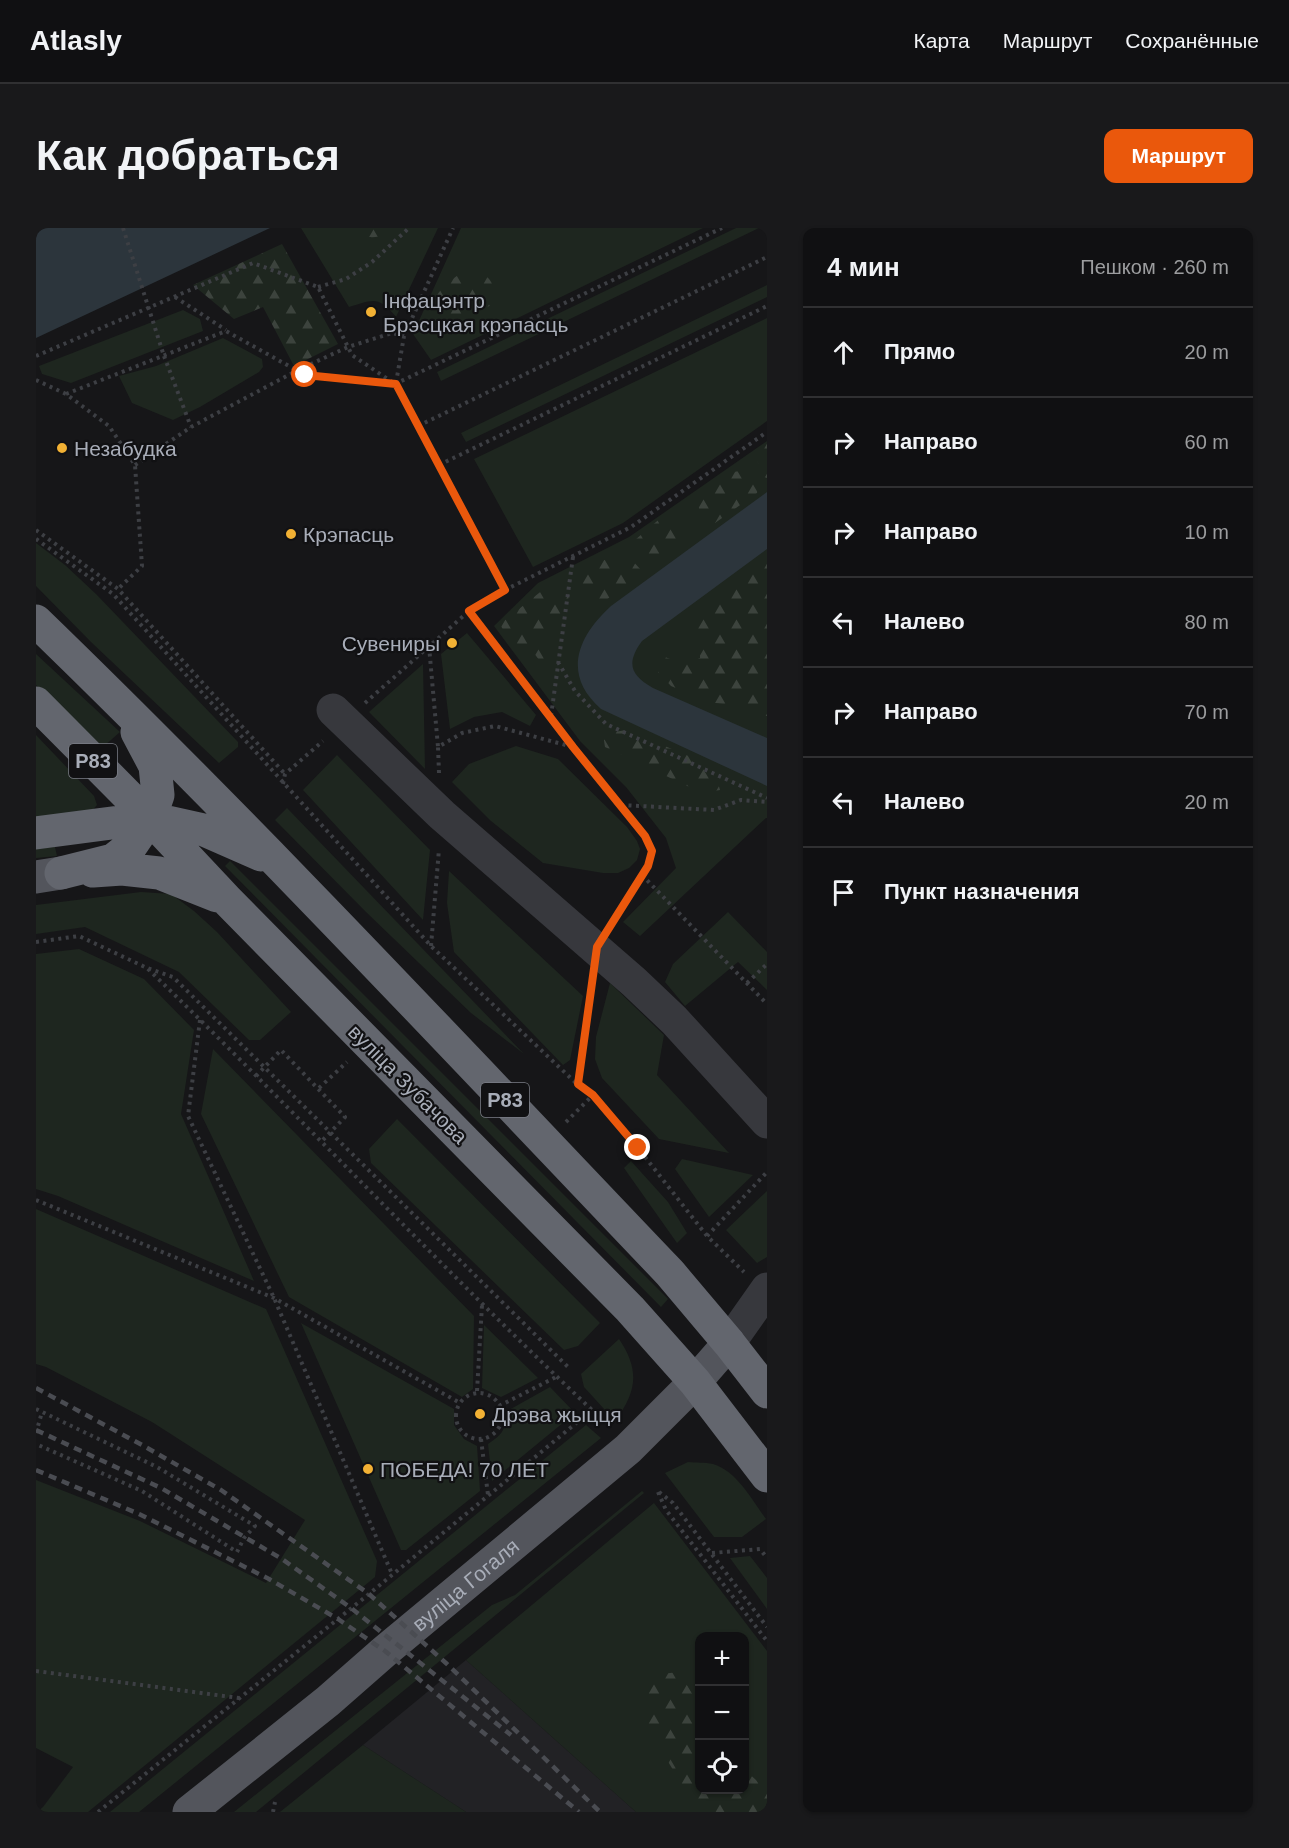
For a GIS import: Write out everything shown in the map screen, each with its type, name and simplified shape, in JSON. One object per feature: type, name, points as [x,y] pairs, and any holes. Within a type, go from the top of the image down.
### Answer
[{"type":"highway","name":"Р83","points":[[36,621],[125,707],[276,862],[670,1273],[767,1392]]},
{"type":"highway","name":"вуліца Зубачова","points":[[36,703],[630,1309],[695,1382],[767,1476]]},
{"type":"highway","points":[[49,875],[113,860],[131,846],[150,818],[158,795],[155,766],[125,707]]},
{"type":"highway","points":[[36,833],[150,818],[204,830],[276,862]]},
{"type":"highway","points":[[49,875],[122,869],[159,873],[226,899]]},
{"type":"main road","name":"вуліца Гогаля","points":[[189,1812],[328,1701],[628,1449],[695,1382],[729,1343]]},
{"type":"street","points":[[339,716],[442,815],[515,880],[597,947],[674,1020],[767,1122]]},
{"type":"street","points":[[729,1343],[767,1289]]},
{"type":"path","points":[[123,228],[164,357],[191,427]]},
{"type":"path","points":[[36,356],[253,262],[318,287],[346,279],[372,262],[409,228]]},
{"type":"path","points":[[396,384],[404,336],[453,228]]},
{"type":"path","points":[[175,297],[226,331],[305,375],[396,384],[722,228]]},
{"type":"path","points":[[418,426],[767,257]]},
{"type":"path","points":[[318,287],[352,355],[396,384],[505,590]]},
{"type":"path","points":[[438,465],[767,306]]},
{"type":"path","points":[[66,393],[164,357],[226,331]]},
{"type":"path","points":[[135,465],[191,427],[298,370],[348,347],[392,333],[404,336]]},
{"type":"path","points":[[36,380],[66,393],[109,426],[135,465],[142,566],[118,589]]},
{"type":"path","points":[[283,784],[285,774],[339,716],[429,646],[469,611],[505,590],[631,527],[767,432]]},
{"type":"path","points":[[36,530],[118,589],[285,774]]},
{"type":"path","points":[[36,539],[113,594],[430,946],[578,1084],[593,1095],[707,1236],[734,1263]]},
{"type":"path","points":[[551,717],[573,557]]},
{"type":"path","points":[[469,611],[573,747],[645,836],[652,851],[648,866],[597,947],[578,1084]]},
{"type":"path","points":[[429,646],[442,815],[430,946]]},
{"type":"path","points":[[558,662],[575,691],[606,724],[767,800]]},
{"type":"path","points":[[438,747],[462,733],[495,726],[573,747]]},
{"type":"path","points":[[620,805],[714,810],[741,800],[767,800]]},
{"type":"path","points":[[642,875],[767,1004]]},
{"type":"path","points":[[36,942],[79,936],[147,968],[174,977],[570,1369]]},
{"type":"path","points":[[747,983],[767,964]]},
{"type":"path","points":[[98,1812],[592,1410],[482,1304],[147,968]]},
{"type":"path","points":[[200,1020],[188,1116],[274,1298],[392,1574]]},
{"type":"path","points":[[319,1088],[367,1042]]},
{"type":"path","points":[[255,1076],[281,1050],[345,1117],[321,1142]]},
{"type":"path","points":[[545,1142],[593,1095]]},
{"type":"path","points":[[707,1236],[767,1172]]},
{"type":"path","points":[[36,1200],[274,1298],[460,1403]]},
{"type":"path","points":[[477,1391],[482,1304]]},
{"type":"path","points":[[500,1406],[556,1377]]},
{"type":"path","points":[[477,1393],[486,1394],[494,1398],[500,1406],[501,1423],[497,1431],[490,1436],[481,1439],[472,1438],[464,1434],[459,1427],[456,1418],[460,1403],[469,1396],[477,1393]]},
{"type":"path","points":[[36,1409],[157,1467],[255,1526],[244,1538],[237,1552],[142,1491],[36,1444]]},
{"type":"path","points":[[36,1433],[42,1412]]},
{"type":"path","points":[[481,1439],[488,1496]]},
{"type":"path","points":[[767,1627],[673,1503],[658,1492],[666,1510],[767,1641]]},
{"type":"path","points":[[711,1553],[760,1549],[767,1558]]},
{"type":"path","points":[[36,1671],[239,1698]]},
{"type":"path","points":[[273,1812],[275,1802]]},
{"type":"shaded area","points":[[36,228],[270,228],[36,338]]},
{"type":"shaded area","points":[[767,492],[767,549],[642,641],[632,662],[639,678],[653,688],[767,738],[767,786],[601,709],[581,683],[578,670],[583,643],[599,618],[611,606]]},
{"type":"shaded area","points":[[466,1660],[636,1812],[466,1812],[363,1745]]},
{"type":"green space","points":[[301,228],[438,228],[396,317],[380,302],[370,301],[349,307]]},
{"type":"green space","points":[[363,228],[397,228],[388,234],[369,237]]},
{"type":"green space","points":[[461,228],[703,228],[431,360],[413,334]]},
{"type":"green space","points":[[736,228],[759,228],[441,381],[437,372]]},
{"type":"green space","points":[[282,244],[338,344],[294,366],[263,307],[234,319],[193,285]]},
{"type":"green space","points":[[467,269],[481,273],[490,280],[493,304],[446,329],[433,323],[432,313],[436,297],[452,279]]},
{"type":"green space","points":[[767,285],[767,297],[466,442],[461,433]]},
{"type":"green space","points":[[183,310],[200,319],[203,331],[71,383],[42,374],[39,366]]},
{"type":"green space","points":[[767,318],[767,421],[623,523],[533,567],[474,459]]},
{"type":"green space","points":[[223,338],[262,359],[263,367],[259,372],[200,407],[173,420],[132,403],[119,376],[156,366]]},
{"type":"green space","points":[[767,441],[767,818],[640,936],[623,922],[676,868],[666,838],[626,787],[580,741],[494,626],[538,583],[629,537]]},
{"type":"green space","points":[[767,442],[767,478],[761,476],[757,493],[715,523],[702,520],[697,501],[704,489],[726,473],[747,470],[755,480],[759,469],[756,450]]},
{"type":"green space","points":[[663,516],[674,516],[683,532],[682,538],[674,549],[654,564],[640,559],[635,540]]},
{"type":"green space","points":[[36,543],[65,565],[96,594],[238,742],[238,747],[219,763],[91,642],[36,586]]},
{"type":"green space","points":[[611,557],[630,558],[641,570],[639,577],[603,602],[593,603],[576,580],[587,568]]},
{"type":"green space","points":[[767,563],[767,716],[765,716],[764,707],[709,702],[671,686],[658,672],[665,657],[680,663],[700,658],[700,645],[682,626],[717,591]]},
{"type":"green space","points":[[549,585],[569,592],[567,612],[546,633],[552,665],[545,668],[528,645],[510,643],[500,624]]},
{"type":"green space","points":[[467,633],[536,715],[530,726],[502,712],[474,717],[450,729],[441,654]]},
{"type":"green space","points":[[36,654],[120,732],[103,747],[36,685]]},
{"type":"green space","points":[[423,664],[425,769],[369,712]]},
{"type":"green space","points":[[626,730],[713,766],[720,790],[702,793],[605,747],[603,734]]},
{"type":"green space","points":[[36,735],[94,796],[97,805],[90,813],[36,819]]},
{"type":"green space","points":[[516,746],[558,759],[627,827],[640,849],[637,860],[629,868],[618,873],[603,873],[543,863],[491,821],[452,782],[469,764]]},
{"type":"green space","points":[[337,755],[430,850],[423,920],[303,790]]},
{"type":"green space","points":[[287,808],[524,1054],[471,1013],[275,820]]},
{"type":"green space","points":[[55,847],[57,856],[36,858],[36,849]]},
{"type":"green space","points":[[230,861],[668,1299],[661,1307],[225,866]]},
{"type":"green space","points":[[449,871],[583,996],[570,1060],[563,1065],[454,952],[447,903]]},
{"type":"green space","points":[[141,892],[171,894],[194,911],[217,932],[291,1012],[260,1040],[249,1040],[179,972],[85,927],[36,934],[36,905]]},
{"type":"green space","points":[[728,912],[767,952],[767,990],[738,962],[685,1006],[665,982],[673,964]]},
{"type":"green space","points":[[79,949],[144,979],[194,1030],[181,1114],[254,1281],[58,1196],[36,1189],[36,954]]},
{"type":"green space","points":[[610,983],[664,1035],[657,1075],[729,1153],[659,1139],[602,1078],[595,1059],[596,1037]]},
{"type":"green space","points":[[213,1049],[474,1316],[473,1389],[462,1397],[289,1297],[201,1114]]},
{"type":"green space","points":[[397,1119],[600,1323],[578,1346],[564,1350],[371,1163],[369,1149]]},
{"type":"green space","points":[[682,1159],[753,1175],[709,1217],[675,1169]]},
{"type":"green space","points":[[631,1161],[668,1202],[687,1233],[677,1243],[624,1168]]},
{"type":"green space","points":[[767,1191],[767,1257],[757,1263],[726,1230]]},
{"type":"green space","points":[[36,1209],[266,1309],[377,1561],[375,1577],[88,1812],[37,1812],[73,1767],[36,1748],[36,1480],[140,1521],[266,1583],[305,1520],[152,1422],[36,1364]]},
{"type":"green space","points":[[301,1323],[454,1409],[454,1425],[464,1439],[477,1446],[480,1491],[406,1550],[401,1550]]},
{"type":"green space","points":[[484,1325],[538,1378],[501,1397],[482,1388]]},
{"type":"green space","points":[[619,1339],[630,1361],[633,1381],[628,1400],[615,1421],[584,1387],[581,1374]]},
{"type":"green space","points":[[550,1387],[575,1413],[492,1481],[488,1444],[503,1430],[507,1411]]},
{"type":"green space","points":[[586,1425],[601,1438],[139,1812],[110,1812]]},
{"type":"green space","points":[[688,1462],[713,1464],[729,1473],[737,1479],[766,1519],[742,1537],[714,1537],[665,1473]]},
{"type":"green space","points":[[642,1491],[644,1493],[256,1812],[234,1812],[492,1605],[515,1595]]},
{"type":"green space","points":[[654,1503],[767,1651],[767,1812],[636,1812],[466,1660]]},
{"type":"green space","points":[[750,1556],[767,1578],[767,1609],[730,1558]]},
{"type":"green space","points":[[679,1672],[695,1698],[695,1794],[749,1794],[749,1774],[767,1790],[767,1812],[699,1812],[643,1721],[652,1675]]},
{"type":"green space","points":[[363,1745],[466,1812],[280,1812]]},
{"type":"railway","points":[[36,1388],[221,1490],[369,1594],[447,1664],[600,1812]]},
{"type":"railway","points":[[36,1430],[161,1488],[282,1559],[351,1608],[511,1735]]},
{"type":"railway","points":[[36,1470],[139,1514],[269,1579],[338,1619],[385,1651],[579,1812]]},
{"type":"place","name":"Інфацэнтр Брэсцкая крэпасць","points":[[371,312]]},
{"type":"place","name":"Незабудка","points":[[62,448]]},
{"type":"place","name":"Крэпасць","points":[[291,534]]},
{"type":"place","name":"Сувениры","points":[[452,643]]},
{"type":"place","name":"Дрэва жыцця","points":[[480,1414]]},
{"type":"place","name":"ПОБЕДА! 70 ЛЕТ","points":[[368,1469]]},
{"type":"route","points":[[305,375],[396,384],[505,590],[469,611],[573,747],[645,836],[652,851],[648,866],[597,947],[578,1084],[593,1095],[638,1148]]}]
